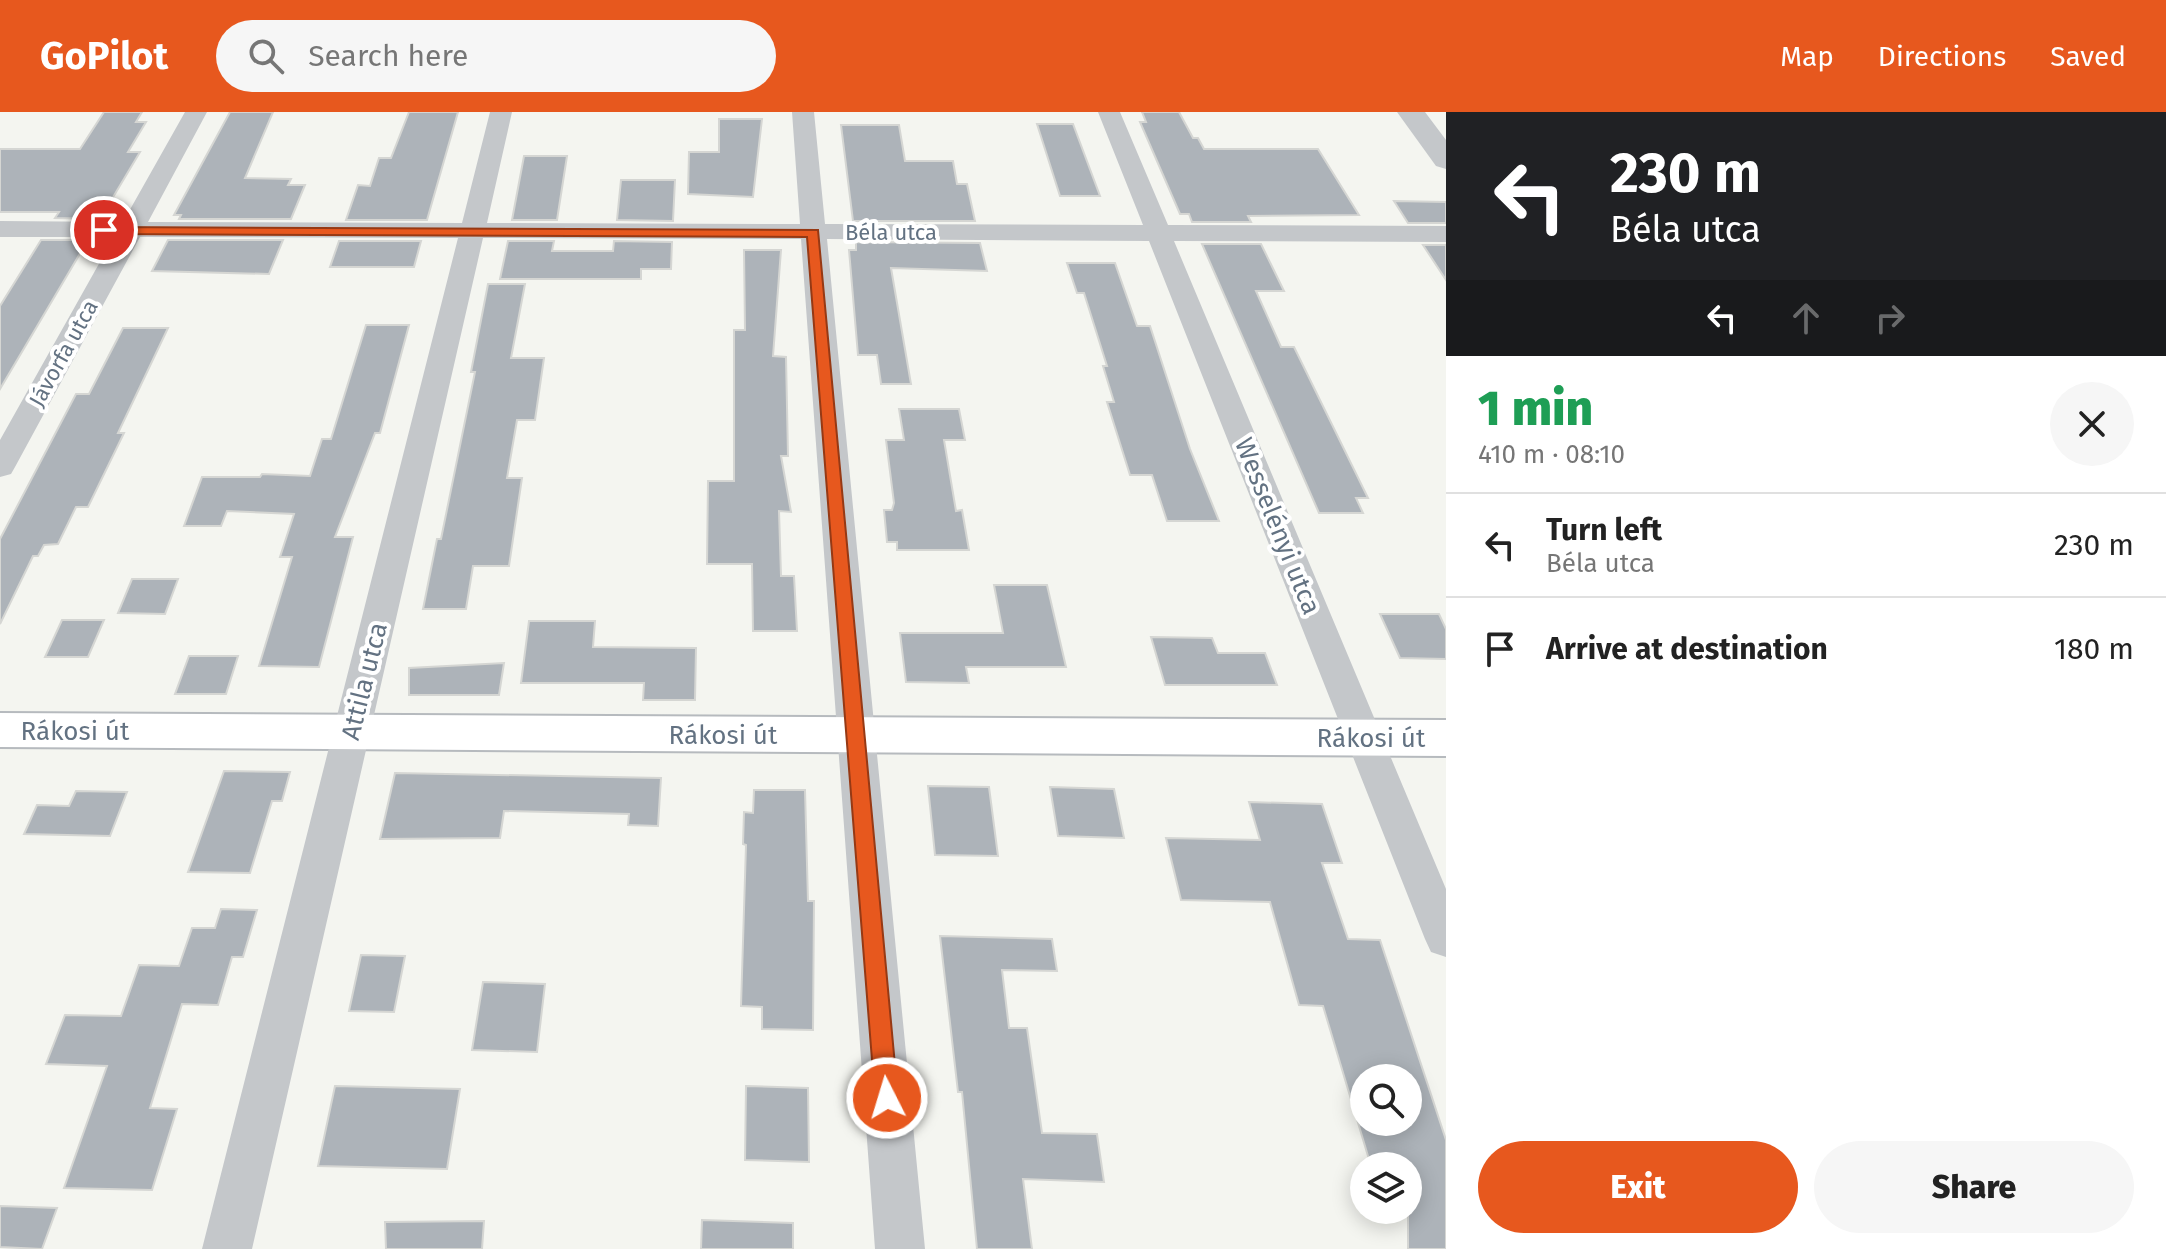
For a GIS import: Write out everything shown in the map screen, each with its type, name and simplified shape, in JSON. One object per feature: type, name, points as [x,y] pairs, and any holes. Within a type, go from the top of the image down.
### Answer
[{"type":"main road","name":"Rákosi út","points":[[0,730],[1446,738]]},
{"type":"street","name":"Jávorfa utca","points":[[0,467],[196,112]]},
{"type":"street","name":"Attila utca","points":[[227,1249],[501,112]]},
{"type":"street","points":[[803,112],[900,1249]]},
{"type":"street","name":"Wesselényi utca","points":[[1109,112],[1446,939]]},
{"type":"street","points":[[1411,112],[1446,160]]},
{"type":"street","name":"Béla utca","points":[[0,229],[1446,234]]},
{"type":"building","points":[[104,112],[142,112],[136,122],[146,122],[128,152],[140,152],[100,219],[55,218],[59,212],[0,212],[0,149],[80,149]]},
{"type":"building","points":[[230,112],[273,112],[245,178],[291,179],[288,185],[305,185],[291,219],[179,219],[181,215],[174,215]]},
{"type":"building","points":[[409,112],[458,112],[427,220],[346,220],[358,185],[370,186],[379,158],[391,158]]},
{"type":"building","points":[[1142,112],[1179,112],[1193,138],[1198,138],[1204,149],[1318,149],[1359,215],[1248,216],[1251,222],[1192,222],[1189,214],[1180,214],[1140,122],[1146,122]]},
{"type":"building","points":[[719,119],[762,119],[753,197],[688,194],[689,152],[719,152]]},
{"type":"building","points":[[1037,124],[1073,124],[1100,196],[1060,196]]},
{"type":"building","points":[[841,125],[899,125],[905,161],[953,161],[957,184],[967,184],[975,221],[853,221]]},
{"type":"building","points":[[524,156],[567,156],[557,220],[512,220]]},
{"type":"building","points":[[621,180],[675,180],[673,221],[617,220]]},
{"type":"building","points":[[1394,201],[1446,202],[1446,223],[1408,223]]},
{"type":"building","points":[[41,240],[88,240],[0,389],[0,306]]},
{"type":"building","points":[[168,240],[283,240],[269,274],[152,271]]},
{"type":"building","points":[[339,241],[421,241],[414,267],[330,267]]},
{"type":"building","points":[[508,241],[554,241],[552,251],[613,251],[614,241],[672,242],[671,269],[641,269],[641,279],[500,279]]},
{"type":"building","points":[[856,242],[980,243],[987,271],[891,268],[911,384],[881,384],[877,355],[858,355],[849,250],[856,250]]},
{"type":"building","points":[[1202,244],[1261,244],[1284,291],[1256,291],[1281,347],[1294,347],[1368,498],[1356,498],[1363,513],[1319,513]]},
{"type":"building","points":[[1423,245],[1446,245],[1446,280]]},
{"type":"building","points":[[744,250],[781,250],[773,356],[786,357],[788,456],[781,456],[791,512],[779,511],[781,576],[794,576],[797,631],[753,631],[752,564],[707,564],[708,481],[734,481],[734,330],[745,330]]},
{"type":"building","points":[[1067,263],[1115,263],[1137,326],[1150,326],[1190,449],[1219,521],[1167,521],[1152,475],[1130,475],[1107,402],[1114,402],[1103,366],[1107,366],[1084,293],[1077,293]]},
{"type":"building","points":[[488,284],[525,284],[511,358],[544,358],[535,420],[517,420],[507,478],[522,478],[509,566],[473,566],[466,609],[423,609],[437,539],[441,539],[475,372],[471,372]]},
{"type":"building","points":[[366,325],[409,325],[380,433],[375,433],[335,537],[353,537],[319,667],[259,666],[292,557],[280,557],[294,514],[227,511],[221,526],[184,526],[202,477],[260,477],[262,474],[310,476],[322,439],[331,439]]},
{"type":"building","points":[[123,328],[168,328],[118,433],[124,433],[88,507],[76,507],[58,544],[44,545],[38,556],[33,556],[0,624],[0,539],[76,394],[89,394]]},
{"type":"building","points":[[899,409],[959,409],[965,440],[944,440],[956,511],[962,510],[969,550],[897,550],[897,542],[887,542],[884,510],[892,510],[894,503],[886,440],[904,440]]},
{"type":"building","points":[[132,579],[178,579],[165,614],[118,613]]},
{"type":"building","points":[[994,585],[1047,585],[1066,667],[966,667],[969,683],[906,682],[900,633],[1003,633]]},
{"type":"building","points":[[1380,614],[1439,614],[1446,629],[1446,659],[1400,658]]},
{"type":"building","points":[[62,620],[104,620],[88,657],[45,657]]},
{"type":"building","points":[[529,621],[595,621],[593,647],[696,648],[695,700],[643,700],[644,683],[521,683]]},
{"type":"building","points":[[1151,637],[1212,638],[1218,653],[1265,653],[1277,685],[1165,685]]},
{"type":"building","points":[[189,656],[238,656],[226,694],[175,694]]},
{"type":"building","points":[[504,663],[499,695],[409,695],[409,668]]},
{"type":"building","points":[[224,771],[290,772],[282,801],[272,801],[250,873],[188,872]]},
{"type":"building","points":[[395,773],[661,778],[658,826],[628,825],[629,814],[504,811],[500,838],[380,839]]},
{"type":"building","points":[[928,786],[989,787],[998,856],[935,855]]},
{"type":"building","points":[[1050,787],[1114,789],[1124,838],[1058,836]]},
{"type":"building","points":[[754,790],[805,790],[808,901],[814,901],[813,1030],[762,1029],[762,1007],[741,1006],[746,845],[743,844],[744,812],[753,813]]},
{"type":"building","points":[[76,791],[127,792],[110,836],[24,834],[37,805],[69,806]]},
{"type":"building","points":[[1249,802],[1322,804],[1342,863],[1322,863],[1348,939],[1380,940],[1421,1064],[1350,1064],[1350,1096],[1323,1006],[1299,1005],[1270,902],[1181,900],[1166,838],[1260,840]]},
{"type":"building","points":[[221,909],[257,910],[243,957],[232,957],[218,1005],[182,1004],[150,1108],[177,1109],[152,1190],[64,1188],[107,1066],[46,1064],[65,1015],[121,1016],[139,965],[179,966],[192,928],[215,928]]},
{"type":"building","points":[[940,936],[1052,939],[1057,971],[1002,970],[1009,1028],[1027,1028],[1042,1133],[1097,1134],[1104,1182],[1023,1179],[1032,1249],[977,1249],[962,1092],[958,1092]]},
{"type":"building","points":[[361,955],[405,956],[394,1012],[349,1011]]},
{"type":"building","points":[[483,982],[545,984],[537,1052],[472,1050]]},
{"type":"building","points":[[1422,1067],[1446,1140],[1446,1249],[1408,1249],[1408,1224],[1422,1224],[1422,1152],[1367,1152],[1362,1136],[1422,1136]]},
{"type":"building","points":[[335,1086],[460,1089],[447,1169],[318,1166]]},
{"type":"building","points":[[746,1086],[808,1088],[809,1162],[745,1160]]},
{"type":"building","points":[[0,1206],[57,1208],[42,1249],[0,1247]]},
{"type":"building","points":[[702,1220],[793,1223],[793,1249],[701,1249]]},
{"type":"building","points":[[484,1221],[482,1249],[386,1249],[385,1222]]},
{"type":"route","points":[[104,230],[813,233],[887,1098]]}]
